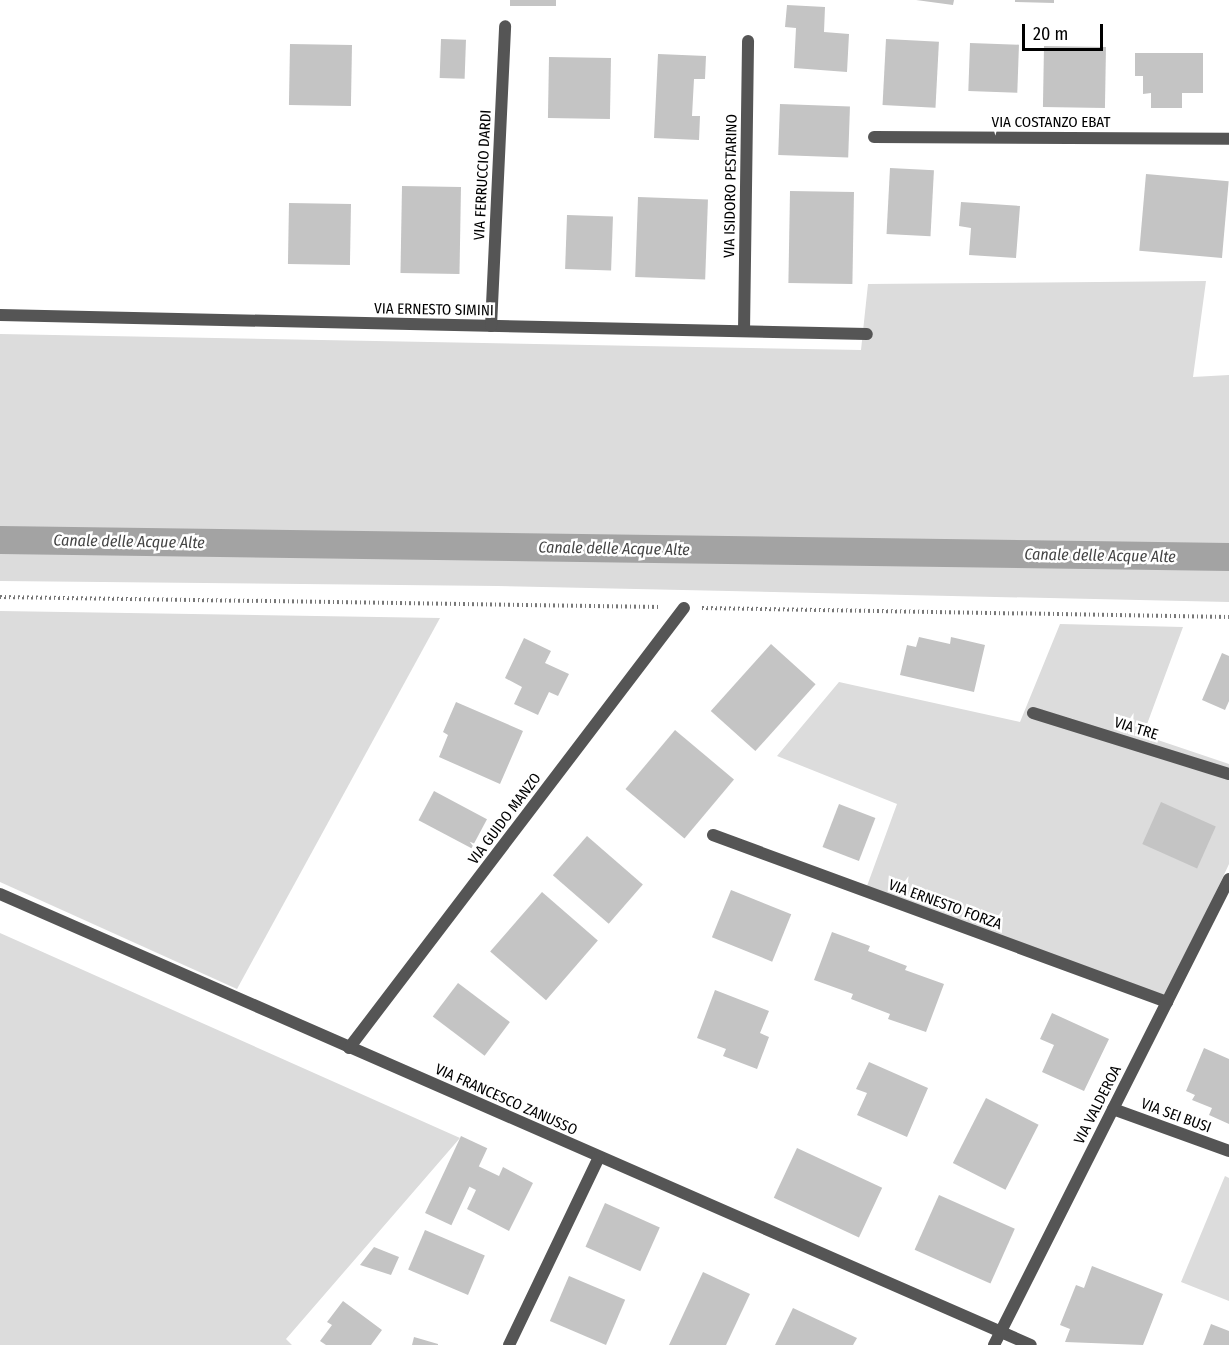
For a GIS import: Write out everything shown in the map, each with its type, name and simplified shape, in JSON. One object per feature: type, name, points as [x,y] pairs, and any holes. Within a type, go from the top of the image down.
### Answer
[{"type":"street","name":"VIA FERRUCCIO DARDI","points":[[491,326],[505,26]]},
{"type":"street","name":"VIA ISIDORO PESTARINO","points":[[744,331],[748,41]]},
{"type":"street","name":"VIA COSTANZO EBAT","points":[[874,137],[1229,139]]},
{"type":"street","name":"VIA ERNESTO SIMINI","points":[[0,315],[867,334]]},
{"type":"street","name":"VIA GUIDO MANZO","points":[[349,1048],[684,608]]},
{"type":"street","name":"VIA TRE","points":[[1033,713],[1229,774]]},
{"type":"street","name":"VIA ERNESTO FORZA","points":[[713,836],[1167,1002]]},
{"type":"street","name":"VIA VALDEROA","points":[[997,1339],[1167,1002],[1224,902],[1229,879]]},
{"type":"street","name":"VIA FRANCESCO ZANUSSO","points":[[0,894],[599,1157],[997,1339],[1031,1345]]},
{"type":"street","name":"VIA SEI BUSI","points":[[1113,1109],[1229,1151]]},
{"type":"street","points":[[508,1345],[599,1157]]},
{"type":"path","points":[[0,597],[1229,617]]},
{"type":"shaded area","points":[[1206,281],[1193,377],[1229,375],[1229,602],[498,586],[0,581],[0,334],[861,350],[868,284]]},
{"type":"shaded area","points":[[0,611],[440,618],[237,989],[0,882]]},
{"type":"shaded area","points":[[1060,624],[1183,627],[1143,735],[1229,764],[1229,864],[1166,999],[867,886],[897,804],[777,756],[839,682],[1020,722]]},
{"type":"shaded area","points":[[0,933],[460,1138],[286,1339],[292,1345],[0,1345]]},
{"type":"shaded area","points":[[1225,1176],[1229,1178],[1229,1301],[1181,1282]]},
{"type":"building","points":[[510,0],[556,0],[556,6],[510,6]]},
{"type":"building","points":[[916,0],[954,0],[953,5]]},
{"type":"building","points":[[1015,0],[1054,0],[1054,3],[1015,2]]},
{"type":"building","points":[[787,5],[825,7],[824,32],[849,34],[847,72],[794,68],[796,28],[785,27]]},
{"type":"building","points":[[441,39],[466,40],[465,79],[440,78]]},
{"type":"building","points":[[886,39],[939,42],[935,108],[883,105]]},
{"type":"building","points":[[970,43],[1019,45],[1017,93],[968,91]]},
{"type":"building","points":[[290,44],[352,45],[351,106],[289,105]]},
{"type":"building","points":[[1044,46],[1106,47],[1105,108],[1043,107]]},
{"type":"building","points":[[1135,53],[1203,53],[1203,93],[1182,93],[1182,108],[1151,108],[1151,93],[1143,94],[1143,76],[1135,76]]},
{"type":"building","points":[[658,54],[706,56],[705,79],[694,79],[692,116],[700,116],[699,140],[654,138]]},
{"type":"building","points":[[549,57],[611,58],[610,119],[548,118]]},
{"type":"building","points":[[780,104],[850,106],[848,157],[778,155]]},
{"type":"building","points":[[890,168],[934,170],[930,236],[887,234]]},
{"type":"building","points":[[1146,174],[1229,181],[1222,258],[1139,251]]},
{"type":"building","points":[[402,186],[461,187],[459,274],[400,273]]},
{"type":"building","points":[[790,191],[854,192],[852,284],[788,283]]},
{"type":"building","points":[[638,197],[708,199],[705,279],[635,277]]},
{"type":"building","points":[[961,202],[1020,206],[1016,258],[969,255],[971,228],[959,226]]},
{"type":"building","points":[[289,203],[351,204],[350,265],[288,264]]},
{"type":"building","points":[[567,215],[613,217],[611,271],[565,269]]},
{"type":"building","points":[[919,637],[950,644],[951,637],[985,645],[974,692],[900,675],[907,645],[916,647]]},
{"type":"building","points":[[524,638],[551,651],[545,663],[569,674],[558,696],[549,692],[538,715],[514,704],[522,687],[505,678]]},
{"type":"building","points":[[771,644],[816,684],[755,751],[711,711]]},
{"type":"building","points":[[1222,653],[1229,656],[1229,701],[1225,710],[1202,700]]},
{"type":"building","points":[[456,702],[523,731],[500,784],[439,757],[448,735],[443,732]]},
{"type":"building","points":[[675,730],[734,779],[684,838],[626,789]]},
{"type":"building","points":[[434,791],[487,819],[471,848],[419,820]]},
{"type":"building","points":[[1161,802],[1216,826],[1197,868],[1142,844]]},
{"type":"building","points":[[839,804],[875,818],[859,861],[823,847]]},
{"type":"building","points":[[587,836],[643,885],[609,924],[553,875]]},
{"type":"building","points":[[731,890],[791,914],[772,962],[712,937]]},
{"type":"building","points":[[542,892],[598,941],[546,1000],[490,952]]},
{"type":"building","points":[[832,932],[870,946],[868,951],[907,966],[905,970],[944,984],[926,1032],[888,1019],[890,1014],[851,999],[853,994],[814,980]]},
{"type":"building","points":[[458,983],[510,1022],[485,1056],[433,1017]]},
{"type":"building","points":[[715,990],[769,1011],[760,1033],[769,1037],[757,1069],[723,1056],[726,1049],[697,1038]]},
{"type":"building","points":[[1052,1013],[1109,1039],[1084,1091],[1042,1072],[1054,1045],[1040,1039]]},
{"type":"building","points":[[1204,1048],[1229,1059],[1229,1124],[1209,1115],[1212,1108],[1192,1100],[1195,1095],[1186,1091]]},
{"type":"building","points":[[869,1062],[928,1088],[907,1137],[857,1115],[867,1093],[856,1089]]},
{"type":"building","points":[[986,1098],[1039,1125],[1005,1190],[953,1163]]},
{"type":"building","points":[[461,1136],[487,1148],[451,1225],[425,1213]]},
{"type":"building","points":[[797,1148],[882,1188],[859,1238],[774,1198]]},
{"type":"building","points":[[478,1166],[499,1176],[503,1167],[533,1183],[509,1231],[467,1209],[476,1190],[468,1186]]},
{"type":"building","points":[[939,1195],[1015,1229],[990,1284],[915,1250]]},
{"type":"building","points":[[605,1203],[660,1227],[640,1271],[585,1247]]},
{"type":"building","points":[[425,1230],[485,1255],[468,1295],[408,1270]]},
{"type":"building","points":[[374,1247],[399,1257],[391,1275],[360,1265]]},
{"type":"building","points":[[1092,1266],[1163,1294],[1143,1345],[1065,1342],[1070,1329],[1060,1325],[1076,1285],[1084,1288]]},
{"type":"building","points":[[703,1272],[750,1294],[726,1345],[669,1345]]},
{"type":"building","points":[[569,1276],[625,1300],[606,1345],[550,1321]]},
{"type":"building","points":[[343,1301],[382,1330],[371,1345],[326,1345],[320,1341],[332,1325],[327,1322]]},
{"type":"building","points":[[793,1308],[857,1338],[853,1345],[775,1345]]},
{"type":"building","points":[[1211,1324],[1229,1331],[1229,1345],[1203,1345]]},
{"type":"building","points":[[414,1337],[438,1344],[438,1345],[412,1345]]},
{"type":"waterway","name":"Canale delle Acque Alte","points":[[0,540],[1229,557]]}]
